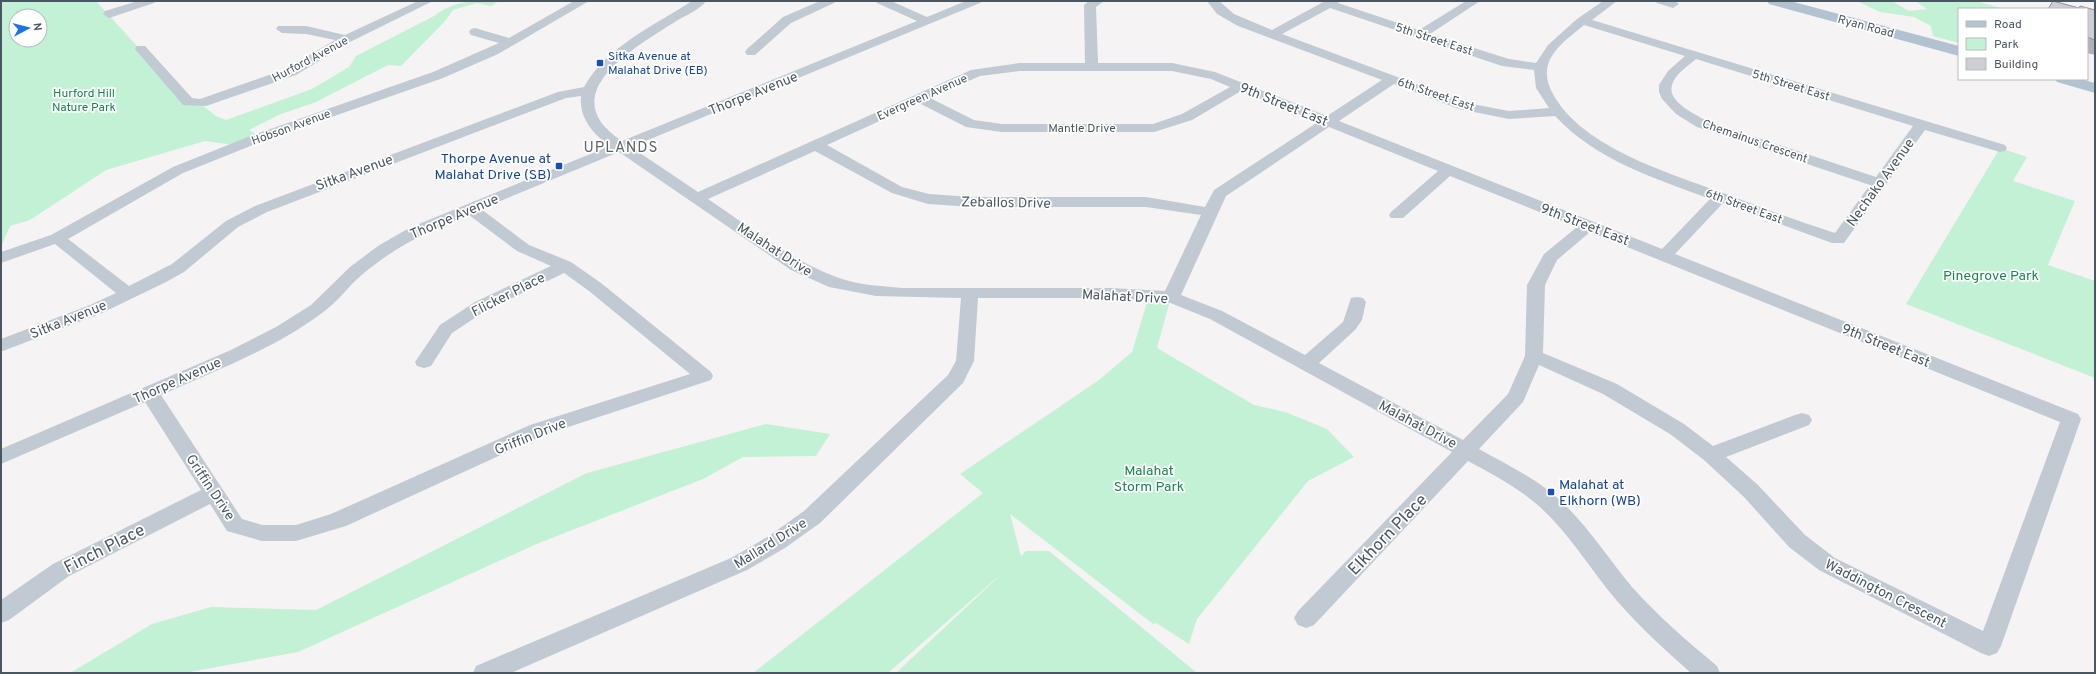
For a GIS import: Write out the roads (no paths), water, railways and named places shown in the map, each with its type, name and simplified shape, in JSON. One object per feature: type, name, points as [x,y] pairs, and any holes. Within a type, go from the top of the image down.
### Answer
[{"type":"main road","name":"Ryan Road","points":[[1774,1],[1958,51]]},
{"type":"main road","points":[[2067,80],[2095,88]]},
{"type":"street","points":[[109,14],[150,1]]},
{"type":"street","name":"Hurford Avenue","points":[[140,49],[188,102],[192,104],[201,103],[266,82],[291,72],[346,39],[427,1]]},
{"type":"street","name":"Hobson Avenue","points":[[1,258],[57,238],[178,170],[258,138],[438,75],[510,42],[583,1]]},
{"type":"street","points":[[588,90],[598,75],[621,53],[700,1]]},
{"type":"street","points":[[751,52],[787,20],[830,1]]},
{"type":"street","points":[[881,1],[927,21]]},
{"type":"street","name":"Thorpe Avenue","points":[[1,457],[237,354],[282,331],[317,309],[356,270],[384,249],[415,231],[976,1]]},
{"type":"street","points":[[1092,67],[1090,5],[1098,1]]},
{"type":"street","name":"6th Street East","points":[[1213,1],[1215,6],[1225,14],[1273,34],[1464,106],[1509,115],[1557,112],[1594,142],[1628,160],[1720,197],[1838,240]]},
{"type":"street","points":[[1421,34],[1474,1]]},
{"type":"street","points":[[1557,112],[1543,88],[1541,67],[1550,49],[1583,21],[1611,1]]},
{"type":"street","points":[[1661,1],[1673,4]]},
{"type":"street","points":[[1273,34],[1332,2]]},
{"type":"street","name":"5th Street East","points":[[1332,2],[1507,63],[1541,67]]},
{"type":"street","name":"5th Street East","points":[[1583,21],[2000,148]]},
{"type":"street","points":[[282,29],[306,30],[346,39]]},
{"type":"street","points":[[475,32],[510,42]]},
{"type":"street","name":"Chemainus Crescent","points":[[1693,55],[1669,77],[1665,86],[1666,95],[1684,114],[1702,124],[1878,183]]},
{"type":"street","name":"9th Street East","points":[[1092,67],[1172,67],[1215,76],[1588,226],[1665,255],[2071,419]]},
{"type":"street","name":"Evergreen Avenue","points":[[698,198],[976,73],[994,68],[1092,67]]},
{"type":"street","points":[[1171,297],[1218,193],[1393,79]]},
{"type":"street","name":"Mantle Drive","points":[[919,98],[971,124],[1002,128],[1154,128],[1187,117],[1240,86]]},
{"type":"street","name":"Malahat Drive","points":[[588,90],[587,105],[596,127],[621,147],[797,266],[836,283],[876,291],[1112,293],[1171,297],[1216,315],[1467,451],[1513,477],[1546,500],[1574,527],[1624,593],[1657,629],[1708,673]]},
{"type":"street","name":"Sitka Avenue","points":[[3,345],[128,294],[178,268],[232,224],[260,208],[563,94],[588,90]]},
{"type":"street","name":"Nechako Avenue","points":[[1838,240],[1922,124]]},
{"type":"street","name":"Zeballos Drive","points":[[816,145],[897,190],[928,199],[973,202],[1146,202],[1209,212]]},
{"type":"street","points":[[1398,215],[1448,170]]},
{"type":"street","points":[[1665,255],[1720,197]]},
{"type":"street","name":"Griffin Drive","points":[[149,392],[235,525],[262,533],[296,532],[338,520],[537,430],[704,376],[595,287],[565,266],[523,248],[471,208]]},
{"type":"street","points":[[1534,356],[1536,285],[1550,257],[1588,226]]},
{"type":"street","points":[[57,238],[128,294]]},
{"type":"street","name":"Flicker Place","points":[[424,362],[446,329],[481,306],[565,266]]},
{"type":"street","name":"Mallard Drive","points":[[484,673],[739,564],[777,542],[812,517],[956,379],[965,362],[970,292]]},
{"type":"street","points":[[1306,364],[1349,326],[1353,320],[1357,302]]},
{"type":"street","name":"Elkhorn Place","points":[[1306,618],[1467,451],[1516,397],[1534,356]]},
{"type":"street","name":"Waddington Crescent","points":[[1534,356],[1610,389],[1677,429],[1751,491],[1797,541],[1827,564],[1989,646],[2071,419]]},
{"type":"street","points":[[1711,456],[1802,420]]},
{"type":"street","name":"Finch Place","points":[[1,613],[60,570],[214,493]]},
{"type":"place","name":"Sitka Avenue at Malahat Drive (EB)","points":[[600,63]]},
{"type":"place","name":"Thorpe Avenue at Malahat Drive (SB)","points":[[559,166]]},
{"type":"place","name":"Malahat at Elkhorn (WB)","points":[[1551,492]]},
{"type":"district","name":"UPLANDS","points":[[621,147]]},
{"type":"park label","name":"Hurford Hill Nature Park","points":[[84,100]]},
{"type":"park label","name":"Pinegrove Park","points":[[1991,275]]},
{"type":"park label","name":"Malahat Storm Park","points":[[1149,478]]}]
